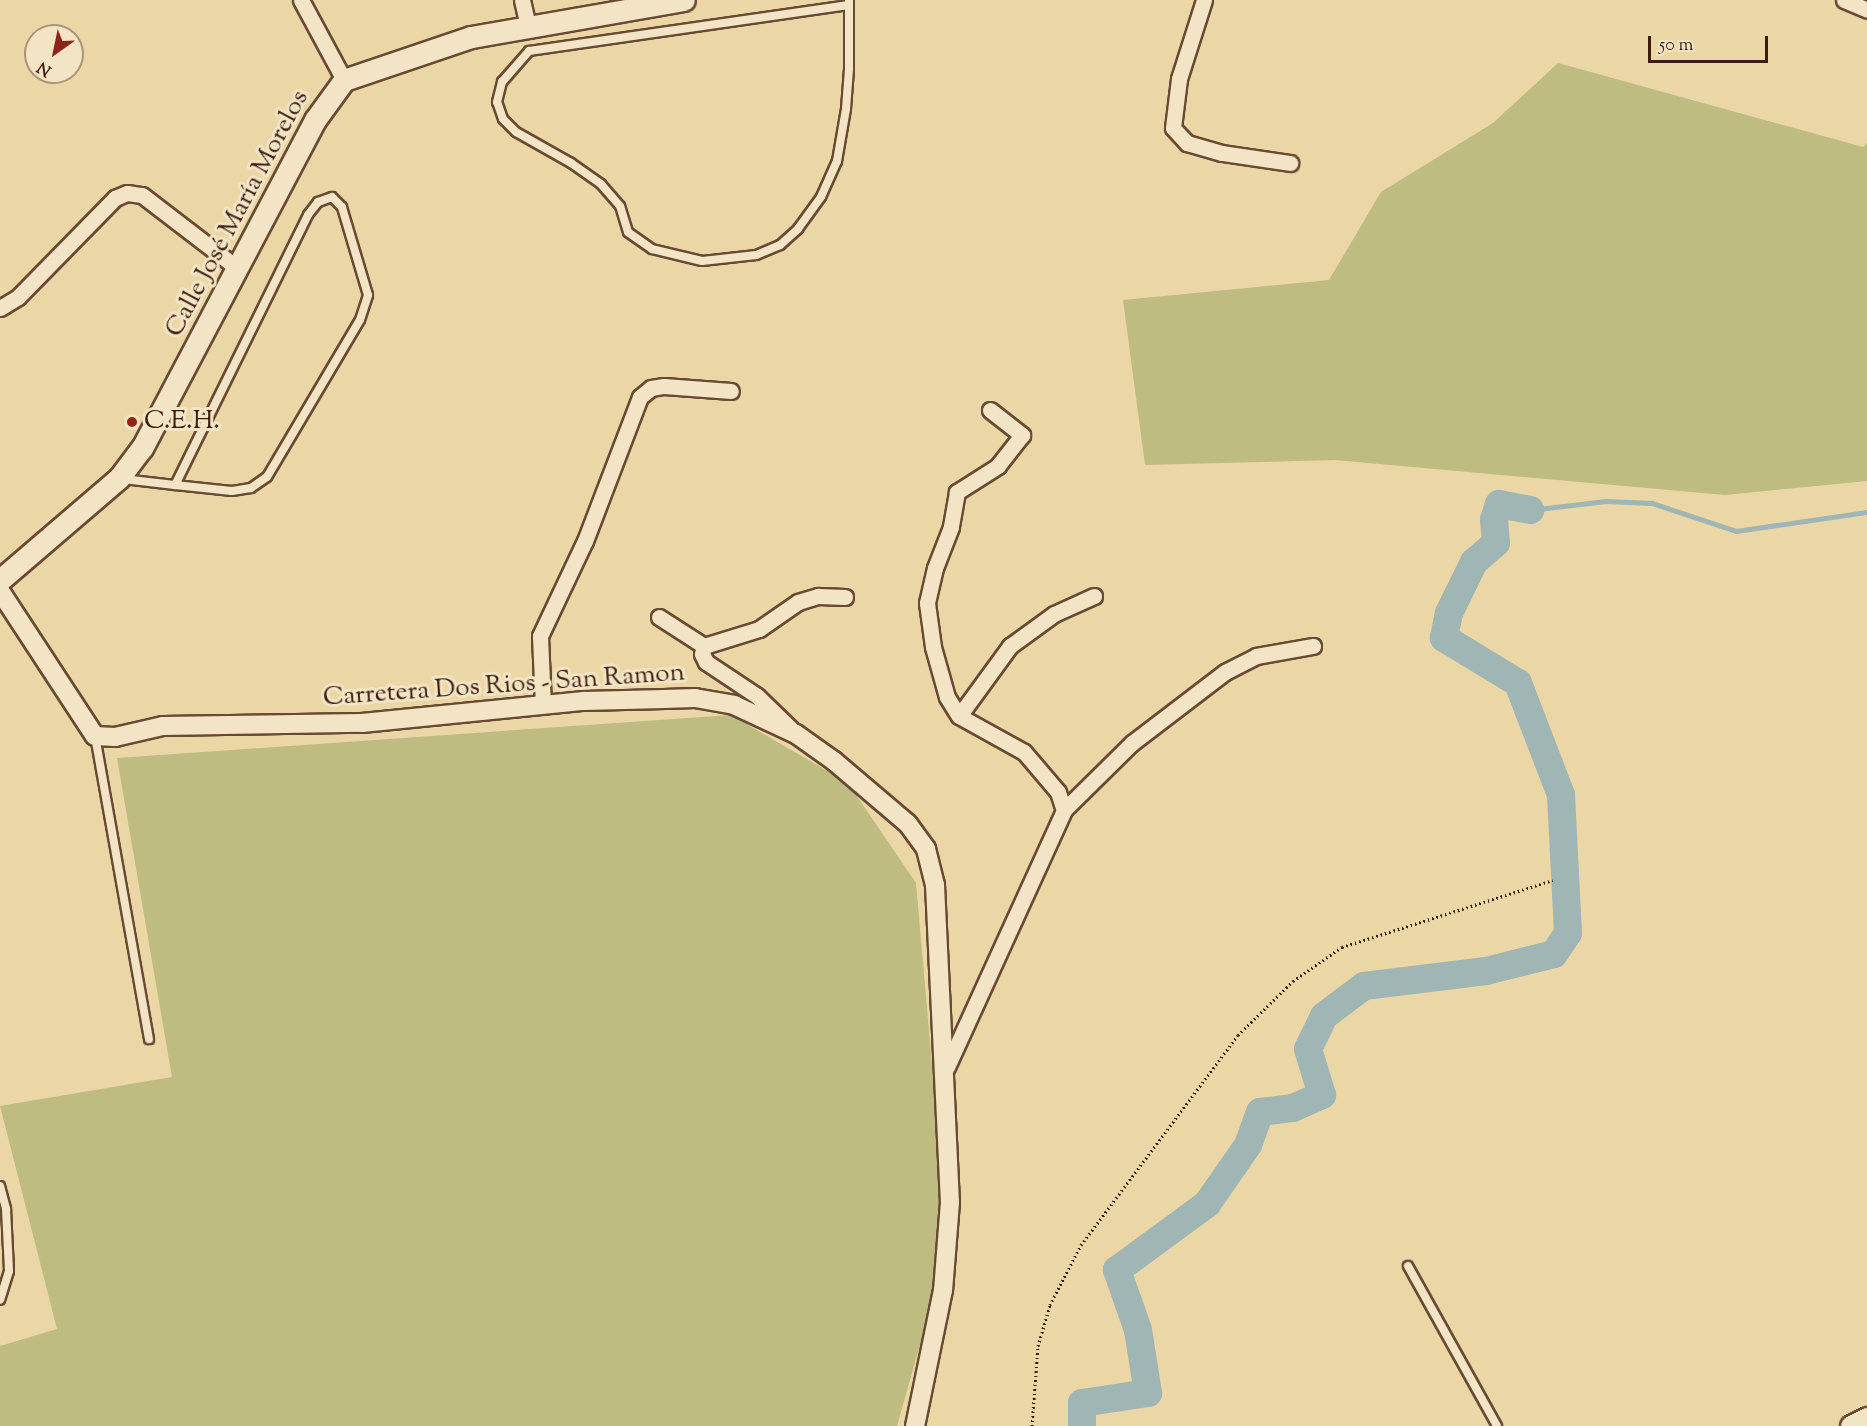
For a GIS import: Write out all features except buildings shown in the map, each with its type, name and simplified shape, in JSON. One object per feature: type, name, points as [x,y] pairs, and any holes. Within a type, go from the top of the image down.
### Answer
[{"type":"main road","name":"Calle José María Morelos","points":[[0,580],[119,478],[164,412],[315,120],[344,80],[402,58],[528,25],[684,0]]},
{"type":"main road","points":[[1851,1426],[1867,1418]]},
{"type":"street","points":[[301,0],[344,80]]},
{"type":"street","points":[[522,0],[528,25]]},
{"type":"street","points":[[1204,0],[1179,79],[1173,128],[1187,143],[1222,153],[1290,163]]},
{"type":"street","points":[[1844,0],[1867,10]]},
{"type":"street","points":[[0,308],[18,297],[115,198],[127,193],[142,195],[237,268]]},
{"type":"street","points":[[543,705],[540,636],[585,541],[640,398],[651,388],[664,386],[731,390]]},
{"type":"street","points":[[990,410],[1022,435],[998,466],[957,492],[951,527],[935,568],[927,603],[933,647],[946,697],[959,716],[1024,752],[1058,792],[1064,810]]},
{"type":"street","points":[[0,591],[95,736]]},
{"type":"street","points":[[659,617],[704,646],[759,629],[798,602],[818,596],[845,597]]},
{"type":"street","points":[[959,716],[1010,646],[1054,614],[1094,596]]},
{"type":"street","points":[[704,646],[702,654],[706,662],[757,696],[796,734]]},
{"type":"street","points":[[947,1067],[1064,810],[1132,743],[1225,672],[1256,656],[1313,646]]},
{"type":"street","name":"Carretera Dos Rios - San Ramon","points":[[95,736],[213,723],[362,723],[543,705],[694,698],[734,705],[796,734],[872,792],[908,824],[926,849],[935,885],[947,1067],[950,1237],[915,1426]]},
{"type":"lane","points":[[849,2],[846,109],[837,161],[821,197],[798,229],[780,245],[756,255],[702,261],[675,258],[652,249],[628,231],[620,206],[601,184],[516,132],[503,119],[497,102],[502,82],[529,51],[849,2]]},
{"type":"lane","points":[[119,478],[175,485],[231,491],[251,489],[267,477],[360,320],[368,295],[364,273],[342,207],[332,197],[318,202],[308,215],[175,485]]},
{"type":"lane","points":[[95,736],[149,1039]]},
{"type":"lane","points":[[0,1186],[6,1209],[9,1271],[0,1299]]},
{"type":"lane","points":[[1408,1266],[1497,1426]]},
{"type":"path","points":[[1032,1426],[1038,1346],[1050,1305],[1081,1245],[1238,1035],[1293,981],[1342,947],[1553,880]]},
{"type":"shaded area","points":[[1558,63],[1863,147],[1867,143],[1867,481],[1725,495],[1335,460],[1145,465],[1123,300],[1329,280],[1381,192],[1493,123]]},
{"type":"shaded area","points":[[731,715],[848,783],[916,883],[948,1246],[897,1426],[0,1426],[0,1346],[57,1329],[0,1106],[172,1077],[117,758]]},
{"type":"waterway","points":[[1530,510],[1605,501],[1652,503],[1736,531],[1867,512]]},
{"type":"waterway","points":[[1082,1426],[1082,1403],[1148,1393],[1138,1330],[1117,1270],[1207,1204],[1248,1145],[1260,1112],[1293,1108],[1322,1095],[1308,1049],[1324,1016],[1364,986],[1486,971],[1554,954],[1568,933],[1561,795],[1518,683],[1444,638],[1449,613],[1474,562],[1496,543],[1494,520],[1499,504],[1530,510]]},
{"type":"place","name":"C.E.H.","points":[[132,422]]}]
